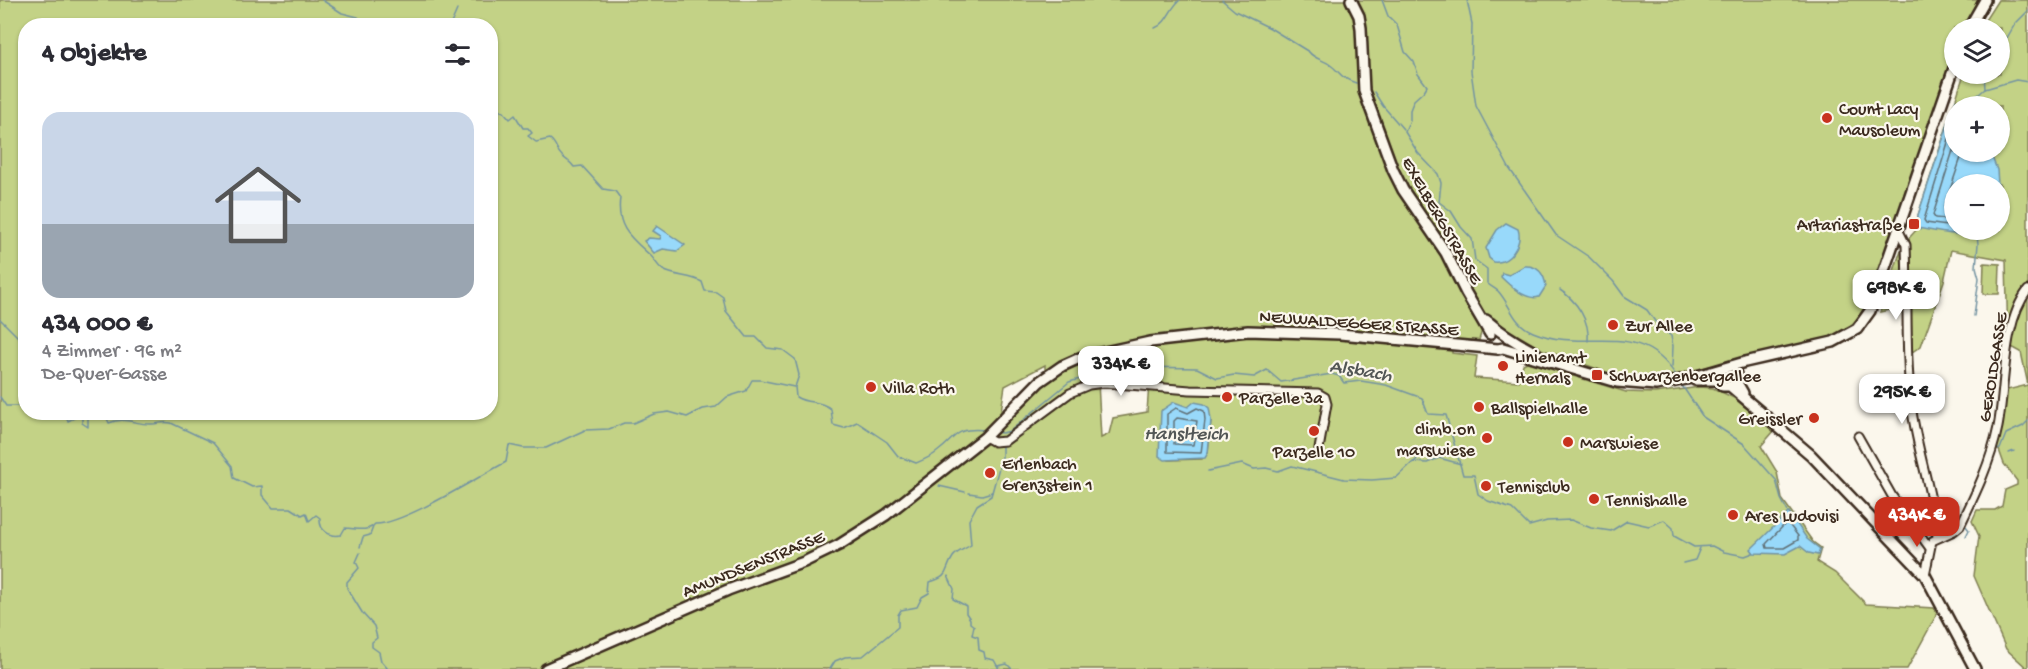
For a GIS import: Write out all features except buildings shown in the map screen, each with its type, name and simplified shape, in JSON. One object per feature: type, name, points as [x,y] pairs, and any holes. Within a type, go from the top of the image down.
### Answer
[{"type":"main road","name":"EXELBERGSTRASSE","points":[[1351,0],[1359,16],[1361,28],[1363,86],[1375,125],[1403,190],[1437,238],[1492,338],[1503,332],[1505,343]]},
{"type":"main road","points":[[1975,18],[1985,0]]},
{"type":"main road","points":[[1505,343],[1617,382],[1649,385],[1687,379],[1728,377],[1761,359],[1833,342],[1857,329],[1870,311],[1949,84]]},
{"type":"main road","name":"NEUWALDEGGER STRASSE","points":[[986,436],[1034,387],[1069,362],[1096,352],[1150,342],[1202,335],[1262,331],[1472,345],[1492,338],[1498,350],[1505,343]]},
{"type":"main road","points":[[1728,377],[1746,398],[1811,455],[1925,574],[1975,669]]},
{"type":"main road","name":"AMUNDSENSTRASSE","points":[[546,669],[718,595],[828,552],[886,515],[986,436]]},
{"type":"street","points":[[1899,231],[1906,245],[1908,359],[1912,409],[1917,445],[1935,513],[1937,537],[1929,547],[1925,574]]},
{"type":"street","name":"GEROLDGASSE","points":[[1937,537],[1954,531],[1960,526],[1991,454],[1997,429],[2012,323],[2017,306],[2028,290]]},
{"type":"street","points":[[986,436],[990,441],[1002,442],[1070,393],[1098,384],[1190,390],[1318,393],[1325,397],[1326,404],[1319,449]]},
{"type":"street","points":[[1858,436],[1892,496],[1929,547]]},
{"type":"green space","points":[[0,0],[1978,0],[1968,18],[1944,18],[1944,81],[1868,300],[1857,319],[1842,332],[1828,338],[1673,375],[1639,378],[1606,372],[1541,349],[1494,318],[1483,327],[1479,340],[1452,341],[1452,353],[1477,356],[1474,378],[1519,381],[1523,364],[1527,362],[1626,392],[1655,393],[1700,387],[1713,388],[1734,398],[1774,431],[1761,446],[1777,472],[1782,499],[1813,542],[1821,548],[1817,562],[1835,573],[1866,604],[1934,608],[1937,614],[1907,669],[0,669]],"holes":[[[1045,365],[1045,373],[1000,417],[1005,386]],[[1098,382],[1149,384],[1147,412],[1113,418],[1109,434],[1101,438]],[[1183,406],[1211,420],[1208,453],[1202,459],[1169,460],[1160,450],[1162,410]]]},
{"type":"green space","points":[[1998,0],[2028,0],[2028,385],[2021,352],[2008,345],[2006,260],[1951,250],[1944,281],[1921,346],[1912,352],[1909,238],[1918,228],[1918,215],[1944,135],[1944,162],[2010,162],[2010,96],[1957,96],[1961,84],[2010,84],[2010,18],[1986,18]]},
{"type":"green space","points":[[1901,250],[1904,307],[1880,312]]},
{"type":"green space","points":[[1984,263],[2000,264],[1999,294],[1983,294]]},
{"type":"green space","points":[[2028,385],[2028,669],[2006,649],[1974,576],[1979,536],[1972,521],[1977,510],[1995,510],[2002,506],[2005,490],[2017,485],[2017,481],[2004,464],[1999,450],[1995,450],[2001,430],[2007,390]]},
{"type":"water","points":[[1944,136],[1944,162],[1994,162],[1997,174],[1944,174],[1944,232],[1918,228],[1918,215]]},
{"type":"water","points":[[1506,223],[1518,229],[1517,247],[1505,260],[1494,262],[1489,258],[1486,248],[1497,230]]},
{"type":"water","points":[[657,226],[685,245],[677,251],[663,249],[654,253],[644,241],[649,238],[660,239],[661,236],[653,231]]},
{"type":"water","points":[[1524,266],[1537,268],[1544,277],[1546,286],[1539,297],[1524,295],[1501,277],[1502,273],[1509,275]]},
{"type":"water","name":"Hanslteich","points":[[1174,402],[1188,407],[1194,402],[1204,404],[1209,408],[1211,420],[1208,453],[1205,458],[1165,460],[1159,456],[1161,411]]},
{"type":"water","points":[[1789,512],[1807,539],[1820,549],[1818,555],[1809,553],[1800,546],[1785,554],[1754,553],[1751,549]]},
{"type":"waterway","name":"Alsbach","points":[[322,0],[342,13],[359,18]]},
{"type":"waterway","points":[[1155,28],[1163,23],[1180,0]]},
{"type":"waterway","points":[[1222,0],[1235,11],[1270,28],[1329,64],[1346,79],[1356,83]]},
{"type":"waterway","points":[[1382,0],[1388,16],[1397,25],[1405,52],[1414,62],[1418,74],[1427,86],[1414,100],[1405,132],[1418,153],[1438,174],[1441,183],[1439,202],[1451,211],[1472,239],[1475,260],[1487,269],[1487,283],[1498,291],[1520,324],[1533,332],[1553,338],[1611,340],[1646,347],[1662,358],[1677,377]]},
{"type":"waterway","points":[[1467,0],[1472,24],[1471,71],[1476,106],[1509,168],[1556,235],[1589,257],[1613,281],[1624,296],[1647,310],[1659,327],[1671,336],[1672,367]]},
{"type":"waterway","points":[[454,18],[457,10]]},
{"type":"waterway","points":[[2010,33],[2028,11]]},
{"type":"waterway","points":[[1985,89],[2016,80],[2028,82]]},
{"type":"waterway","points":[[1977,96],[1985,89],[1985,84]]},
{"type":"waterway","points":[[1374,92],[1403,129]]},
{"type":"waterway","name":"Alsbach","points":[[498,110],[504,112],[510,119],[515,115],[523,128],[528,128],[532,133],[528,136],[536,142],[550,139],[560,154],[574,167],[582,166],[603,189],[615,191],[620,198],[620,217],[626,232],[663,270],[702,282],[705,291],[716,292],[723,297],[726,311],[747,337],[756,337],[767,348],[783,350],[795,359],[799,375],[795,387],[796,397],[822,404],[831,409],[833,425],[844,428],[857,422],[887,442],[898,456],[916,463],[935,454],[957,434],[967,430],[986,430]]},
{"type":"waterway","points":[[1974,316],[1979,278],[1976,267],[1978,240]]},
{"type":"waterway","points":[[1560,290],[1572,300],[1585,319],[1588,341]]},
{"type":"waterway","points":[[0,319],[18,337]]},
{"type":"waterway","name":"Alsbach","points":[[994,432],[1010,431],[1069,382],[1106,372],[1141,367],[1197,368],[1217,378],[1234,375],[1254,377],[1267,370],[1281,382],[1332,374],[1339,376],[1344,383],[1361,381],[1386,385],[1422,398],[1428,414],[1446,415],[1463,475],[1474,475],[1478,494],[1488,501],[1512,509],[1529,526],[1547,521],[1571,520],[1591,528],[1611,531],[1627,521],[1649,526],[1664,520],[1673,528],[1674,536],[1694,547],[1712,546],[1724,552],[1745,556],[1753,553]]},
{"type":"waterway","points":[[120,420],[146,424],[171,423],[213,443],[232,466],[234,478],[252,487],[262,486],[262,495],[273,508],[291,508],[302,515],[306,513],[309,521],[316,515],[320,518],[323,530],[329,534],[341,535],[345,528],[372,527],[375,524],[403,517],[440,499],[506,462],[509,445],[523,448],[546,448],[585,430],[609,429],[624,423],[633,423],[654,414],[669,412],[687,417],[703,409],[716,407],[727,397],[746,391],[752,380],[794,387]]},
{"type":"waterway","points":[[1681,384],[1703,417],[1744,444],[1776,480],[1781,499],[1789,514]]},
{"type":"waterway","points":[[0,397],[6,406],[18,406]]},
{"type":"waterway","points":[[82,420],[82,423],[88,427],[88,420]]},
{"type":"waterway","points":[[108,420],[109,423],[120,420]]},
{"type":"waterway","points":[[1995,450],[2000,449],[2006,434],[2028,421]]},
{"type":"waterway","points":[[830,669],[835,661],[845,657],[863,656],[898,627],[898,615],[901,610],[917,607],[922,597],[929,593],[930,582],[941,578],[955,555],[971,545],[969,520],[977,505],[991,496],[1002,457],[1002,443]]},
{"type":"waterway","points":[[2009,453],[2014,451]]},
{"type":"waterway","points":[[1414,462],[1423,453],[1437,457]]},
{"type":"waterway","points":[[1208,471],[1242,464],[1254,469],[1266,468],[1278,471],[1292,466],[1344,479],[1372,480],[1396,478],[1413,462],[1427,463],[1439,458],[1461,464]]},
{"type":"waterway","points":[[939,486],[965,492]]},
{"type":"waterway","points":[[969,493],[982,495],[992,492]]},
{"type":"waterway","points":[[1965,525],[1969,530],[1966,536]]},
{"type":"waterway","points":[[360,547],[363,537],[370,535],[373,527]]},
{"type":"waterway","points":[[1683,563],[1695,560],[1700,548]]},
{"type":"waterway","points":[[360,553],[356,562],[359,568],[347,582],[347,588],[363,614],[374,626],[377,638],[372,642],[372,647],[379,652],[381,661],[388,669]]},
{"type":"waterway","points":[[948,576],[954,589],[953,599],[966,606],[966,613],[970,623],[974,626],[972,635],[978,637],[979,650],[984,652],[985,658],[994,660],[999,669]]},
{"type":"waterway","points":[[998,666],[1007,664],[1012,669]]},
{"type":"place","name":"Count Lacy Mausoleum","points":[[1827,118]]},
{"type":"place","name":"Artariastraße","points":[[1914,224]]},
{"type":"place","name":"Zur Allee","points":[[1613,325]]},
{"type":"place","name":"Linienamt Hernals","points":[[1503,366]]},
{"type":"place","name":"Schwarzenbergallee","points":[[1597,375]]},
{"type":"place","name":"Villa Roth","points":[[871,387]]},
{"type":"place","name":"Parzelle 3a","points":[[1227,397]]},
{"type":"place","name":"Ballspielhalle","points":[[1479,407]]},
{"type":"place","name":"Greissler","points":[[1814,418]]},
{"type":"place","name":"Parzelle 10","points":[[1314,431]]},
{"type":"place","name":"climb.on marswiese","points":[[1487,438]]},
{"type":"place","name":"Marswiese","points":[[1568,442]]},
{"type":"place","name":"Erlenbach Grenzstein 1","points":[[990,473]]},
{"type":"place","name":"Tennisclub","points":[[1486,486]]},
{"type":"place","name":"Tennishalle","points":[[1594,499]]},
{"type":"place","name":"Ares Ludovisi","points":[[1733,515]]}]
